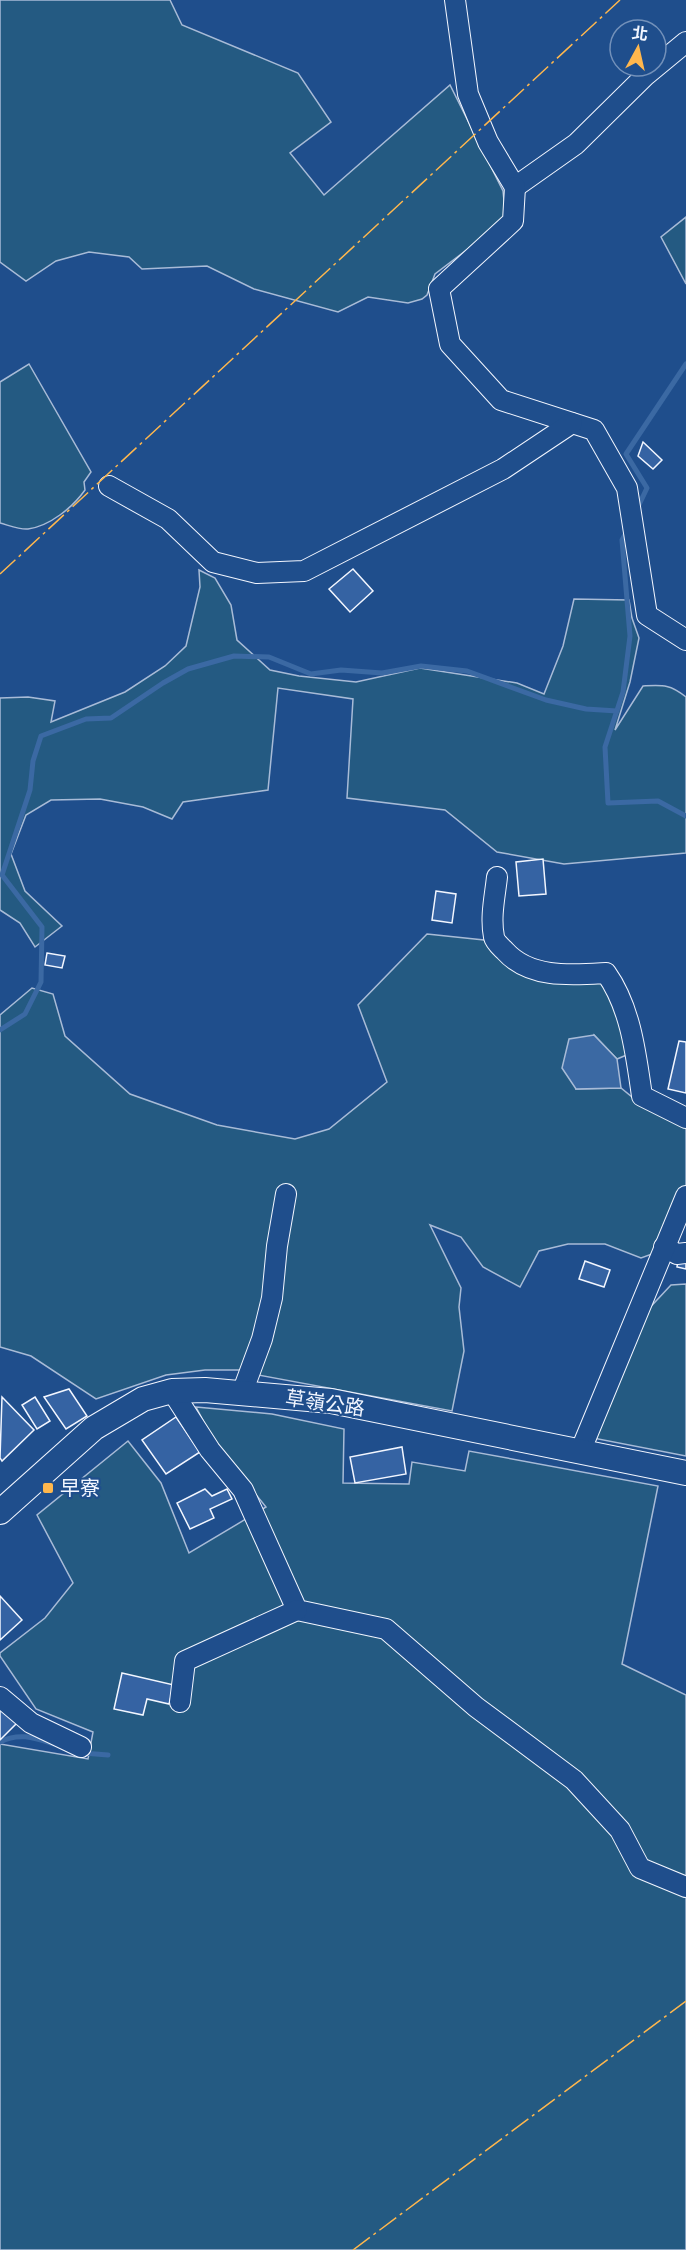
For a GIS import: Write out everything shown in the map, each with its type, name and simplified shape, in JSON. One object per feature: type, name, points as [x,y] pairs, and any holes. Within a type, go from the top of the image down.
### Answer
[{"type":"main road","name":"草嶺公路","points":[[0,1512],[94,1428],[143,1399],[172,1391],[205,1389],[331,1401],[686,1473]]},
{"type":"street","points":[[455,0],[468,94],[488,142],[515,187],[513,221],[439,289],[450,344],[501,400],[594,430],[627,488],[647,615],[686,640]]},
{"type":"street","points":[[515,187],[576,144],[646,75],[686,42]]},
{"type":"street","points":[[109,486],[168,519],[213,562],[257,573],[304,571],[503,469],[573,423]]},
{"type":"street","points":[[497,877],[492,917],[494,940],[530,970],[574,974],[606,973],[615,986],[627,1022],[635,1052],[642,1096],[686,1118]]},
{"type":"street","points":[[242,1393],[262,1339],[272,1298],[277,1246],[286,1194]]},
{"type":"street","points":[[580,1452],[686,1196]]},
{"type":"street","points":[[664,1247],[677,1254],[686,1253]]},
{"type":"street","points":[[172,1391],[210,1450],[243,1490],[297,1610]]},
{"type":"street","points":[[180,1702],[185,1661],[297,1610],[386,1629],[476,1707],[574,1780],[620,1830],[640,1868],[686,1887]]},
{"type":"street","points":[[0,1697],[31,1723],[81,1747]]},
{"type":"shaded area","points":[[0,0],[170,0],[182,25],[298,73],[331,122],[290,153],[324,195],[450,85],[503,191],[506,220],[435,274],[427,295],[422,299],[408,303],[368,297],[338,312],[254,289],[207,266],[142,269],[129,257],[89,252],[56,261],[26,281],[0,262]]},
{"type":"shaded area","points":[[686,217],[686,284],[661,237]]},
{"type":"shaded area","points":[[29,364],[91,472],[84,482],[85,490],[74,503],[53,520],[25,529],[0,523],[0,382]]},
{"type":"shaded area","points":[[199,570],[215,578],[231,605],[237,640],[270,670],[299,676],[356,682],[420,668],[517,683],[544,694],[563,646],[574,599],[629,600],[639,638],[630,682],[615,730],[643,686],[666,686],[686,697],[686,853],[564,864],[497,852],[445,810],[347,798],[353,699],[278,688],[268,790],[183,802],[172,819],[143,807],[100,799],[51,800],[26,815],[11,854],[25,891],[62,926],[35,947],[20,923],[0,910],[0,698],[28,697],[55,701],[51,722],[125,692],[165,666],[186,646],[200,587]]},
{"type":"shaded area","points":[[427,934],[484,940],[501,957],[600,979],[613,997],[629,1054],[617,1059],[594,1035],[576,1089],[621,1088],[637,1101],[686,1127],[686,1197],[666,1249],[641,1258],[605,1244],[568,1244],[539,1251],[520,1287],[483,1267],[461,1237],[430,1225],[461,1288],[459,1307],[464,1351],[452,1411],[258,1375],[267,1285],[245,1370],[205,1370],[166,1375],[96,1399],[31,1356],[0,1347],[0,1015],[32,988],[53,994],[65,1036],[130,1094],[217,1125],[295,1139],[329,1129],[387,1082],[358,1005]]},
{"type":"shaded area","points":[[594,1035],[617,1059],[621,1088],[576,1089],[562,1068],[569,1039]]},
{"type":"shaded area","points":[[686,1284],[686,1456],[593,1438],[642,1316],[671,1285]]},
{"type":"shaded area","points":[[196,1407],[272,1414],[344,1429],[343,1483],[409,1484],[412,1462],[465,1471],[469,1451],[658,1486],[622,1664],[686,1695],[686,2250],[0,2250],[0,1744],[88,1759],[93,1732],[36,1709],[0,1653],[45,1618],[73,1583],[37,1515],[128,1441],[161,1483],[189,1553],[266,1507],[216,1445]]},
{"type":"building","points":[[643,442],[662,460],[653,469],[638,456]]},
{"type":"building","points":[[353,569],[373,591],[350,612],[329,589]]},
{"type":"building","points":[[543,859],[546,894],[519,896],[516,862]]},
{"type":"building","points":[[436,891],[456,894],[452,923],[432,920]]},
{"type":"building","points":[[47,953],[65,956],[62,968],[45,965]]},
{"type":"building","points":[[679,1041],[686,1042],[686,1093],[668,1089]]},
{"type":"building","points":[[679,1252],[686,1253],[686,1269],[677,1267]]},
{"type":"building","points":[[585,1261],[610,1270],[604,1287],[579,1279]]},
{"type":"building","points":[[69,1389],[87,1416],[66,1429],[44,1397]]},
{"type":"building","points":[[2,1397],[34,1430],[2,1461],[0,1458]]},
{"type":"building","points":[[35,1397],[50,1421],[37,1429],[22,1405]]},
{"type":"building","points":[[176,1417],[200,1452],[166,1474],[142,1440]]},
{"type":"building","points":[[402,1447],[406,1474],[355,1483],[350,1457]]},
{"type":"building","points":[[205,1489],[212,1496],[227,1489],[232,1499],[210,1509],[214,1518],[190,1529],[177,1503]]},
{"type":"building","points":[[0,1596],[22,1620],[0,1640]]},
{"type":"building","points":[[122,1673],[174,1685],[169,1704],[147,1699],[143,1715],[114,1709]]},
{"type":"building","points":[[0,1703],[19,1721],[0,1740]]},
{"type":"waterway","points":[[637,509],[647,488],[626,454],[686,364]]},
{"type":"waterway","points":[[627,531],[622,540],[630,636],[623,692],[605,747],[608,803],[658,801],[686,816]]},
{"type":"waterway","points":[[0,1030],[25,1014],[41,982],[42,927],[2,875],[30,790],[33,761],[41,736],[86,719],[111,718],[188,669],[234,656],[269,657],[311,674],[341,670],[382,673],[421,666],[467,671],[546,700],[586,709],[617,711]]},
{"type":"waterway","points":[[0,1742],[20,1737],[34,1738],[54,1744]]},
{"type":"waterway","points":[[83,1753],[108,1755]]},
{"type":"power","points":[[0,574],[620,0]]},
{"type":"power","points":[[353,2250],[686,2001]]},
{"type":"place","name":"早寮","points":[[48,1488]]}]
